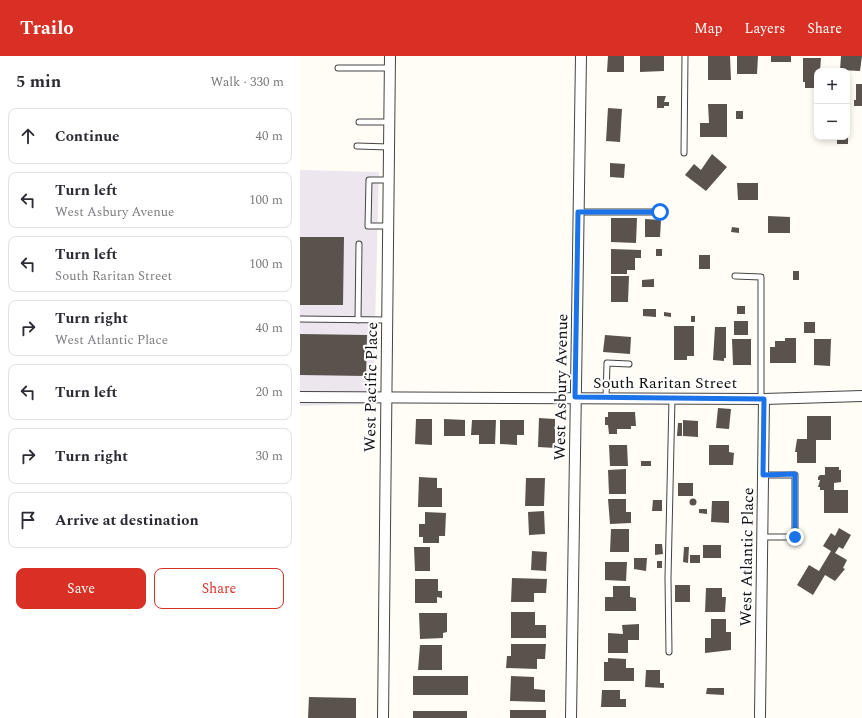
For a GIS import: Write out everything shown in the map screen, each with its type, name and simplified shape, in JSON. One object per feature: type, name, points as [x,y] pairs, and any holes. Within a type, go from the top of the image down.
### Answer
[{"type":"street","name":"West Pacific Place","points":[[383,718],[390,56]]},
{"type":"street","name":"West Asbury Avenue","points":[[571,718],[581,56]]},
{"type":"street","name":"South Raritan Street","points":[[300,397],[386,396],[762,399],[862,396]]},
{"type":"street","name":"West Atlantic Place","points":[[760,716],[763,475],[762,399]]},
{"type":"lane","points":[[684,153],[685,56]]},
{"type":"lane","points":[[338,68],[390,68]]},
{"type":"lane","points":[[359,122],[389,122]]},
{"type":"lane","points":[[357,146],[389,147]]},
{"type":"lane","points":[[388,226],[368,226],[369,180],[389,180]]},
{"type":"lane","points":[[578,212],[660,212]]},
{"type":"lane","points":[[358,320],[359,244]]},
{"type":"lane","points":[[735,276],[761,277],[762,399]]},
{"type":"lane","points":[[300,319],[387,320]]},
{"type":"lane","points":[[606,398],[606,363],[629,364]]},
{"type":"lane","points":[[669,652],[668,578],[672,398]]},
{"type":"lane","points":[[762,537],[795,537],[795,474],[763,475]]},
{"type":"shaded area","points":[[300,170],[379,172],[373,404],[300,406]]},
{"type":"building","points":[[608,56],[624,56],[624,72],[607,72]]},
{"type":"building","points":[[640,56],[664,56],[664,71],[640,72]]},
{"type":"building","points":[[708,56],[730,56],[731,80],[708,80]]},
{"type":"building","points":[[737,56],[758,56],[757,74],[737,74]]},
{"type":"building","points":[[771,56],[791,56],[791,62],[771,62]]},
{"type":"building","points":[[841,56],[862,56],[860,71],[850,70],[850,68],[840,68]]},
{"type":"building","points":[[803,58],[821,58],[820,68],[814,68],[814,88],[805,88],[805,82],[803,82]]},
{"type":"building","points":[[856,84],[862,84],[862,106],[854,106],[854,100],[856,100]]},
{"type":"building","points":[[657,96],[666,96],[664,102],[669,102],[669,106],[657,108]]},
{"type":"building","points":[[708,104],[727,104],[727,137],[700,137],[700,123],[709,123]]},
{"type":"building","points":[[608,108],[622,109],[620,142],[606,141]]},
{"type":"building","points":[[736,111],[743,111],[743,119],[736,119]]},
{"type":"building","points":[[837,140],[848,140],[848,144],[837,144]]},
{"type":"building","points":[[712,154],[727,167],[706,191],[685,175],[694,164],[701,170]]},
{"type":"building","points":[[610,163],[625,164],[624,178],[610,177]]},
{"type":"building","points":[[737,183],[758,183],[758,200],[738,200]]},
{"type":"building","points":[[768,216],[790,217],[790,233],[768,233]]},
{"type":"building","points":[[611,218],[637,218],[636,243],[611,242]]},
{"type":"building","points":[[645,219],[661,220],[660,237],[645,237]]},
{"type":"building","points":[[732,227],[739,228],[739,233],[731,232]]},
{"type":"building","points":[[300,237],[344,237],[343,305],[300,305]]},
{"type":"building","points":[[611,249],[641,250],[641,258],[635,258],[635,270],[627,270],[627,274],[611,274]]},
{"type":"building","points":[[656,249],[662,249],[662,256],[656,256]]},
{"type":"building","points":[[699,255],[710,255],[710,269],[699,269]]},
{"type":"building","points":[[793,271],[799,271],[799,280],[793,280]]},
{"type":"building","points":[[611,276],[629,276],[628,302],[611,302]]},
{"type":"building","points":[[654,279],[654,287],[642,287],[642,280]]},
{"type":"building","points":[[737,306],[745,306],[745,314],[737,314]]},
{"type":"building","points":[[643,309],[656,309],[656,317],[643,316]]},
{"type":"building","points":[[664,312],[671,313],[671,317],[664,316]]},
{"type":"building","points":[[691,316],[695,316],[695,322],[691,322]]},
{"type":"building","points":[[734,321],[748,321],[748,335],[734,335]]},
{"type":"building","points":[[804,322],[815,322],[815,333],[804,333]]},
{"type":"building","points":[[674,326],[694,326],[694,356],[687,356],[687,360],[674,360]]},
{"type":"building","points":[[715,327],[726,327],[726,358],[724,358],[724,361],[713,360]]},
{"type":"building","points":[[300,334],[367,335],[366,376],[300,375]]},
{"type":"building","points":[[605,335],[631,337],[630,354],[603,352]]},
{"type":"building","points":[[785,338],[796,338],[796,363],[770,363],[770,347],[775,347],[775,341],[785,341]]},
{"type":"building","points":[[732,339],[751,339],[751,365],[733,365]]},
{"type":"building","points":[[814,339],[831,339],[830,366],[814,365]]},
{"type":"building","points":[[718,408],[731,409],[729,429],[716,428]]},
{"type":"building","points":[[608,412],[635,412],[636,426],[631,426],[631,429],[617,429],[617,434],[609,434],[608,425],[605,425],[605,417],[608,417]]},
{"type":"building","points":[[807,416],[831,416],[831,440],[816,440],[816,463],[797,463],[797,452],[795,452],[797,439],[807,439]]},
{"type":"building","points":[[539,418],[555,419],[555,448],[538,447]]},
{"type":"building","points":[[416,419],[432,419],[432,445],[415,444]]},
{"type":"building","points":[[444,419],[465,420],[465,436],[444,436]]},
{"type":"building","points":[[472,420],[496,420],[495,444],[479,444],[479,435],[471,435]]},
{"type":"building","points":[[500,420],[524,420],[524,435],[517,435],[517,445],[500,444]]},
{"type":"building","points":[[683,420],[698,421],[698,437],[683,436]]},
{"type":"building","points":[[678,423],[682,423],[682,436],[677,436]]},
{"type":"building","points":[[609,445],[627,445],[628,466],[610,466]]},
{"type":"building","points":[[709,445],[729,445],[729,452],[734,453],[733,465],[709,465]]},
{"type":"building","points":[[641,461],[651,461],[651,466],[641,466]]},
{"type":"building","points":[[825,467],[839,467],[839,470],[841,470],[841,482],[834,483],[834,490],[848,490],[848,513],[824,513],[824,490],[820,490],[820,487],[818,487],[820,480],[818,480],[818,477],[820,475],[825,475]]},
{"type":"building","points":[[626,469],[626,494],[609,494],[608,470]]},
{"type":"building","points":[[419,477],[437,478],[437,488],[442,488],[442,507],[418,507]]},
{"type":"building","points":[[526,478],[545,478],[544,506],[525,506]]},
{"type":"building","points":[[678,483],[693,483],[693,496],[678,496]]},
{"type":"building","points":[[608,499],[626,499],[626,512],[631,512],[631,523],[610,524]]},
{"type":"building","points":[[693,499],[696,502],[693,505],[690,502]]},
{"type":"building","points":[[653,500],[662,500],[662,511],[652,511]]},
{"type":"building","points":[[712,501],[729,501],[729,523],[711,522]]},
{"type":"building","points":[[699,509],[707,509],[707,514],[699,513]]},
{"type":"building","points":[[544,511],[545,534],[529,535],[528,512]]},
{"type":"building","points":[[425,512],[446,513],[445,536],[439,536],[439,543],[423,543],[423,537],[419,537],[419,524],[425,524]]},
{"type":"building","points":[[839,528],[851,535],[843,549],[839,547],[835,553],[847,560],[843,568],[845,569],[835,581],[825,575],[813,595],[797,585],[809,565],[819,571],[831,551],[823,546],[831,533],[835,536]]},
{"type":"building","points":[[611,529],[629,529],[629,552],[610,552]]},
{"type":"building","points":[[655,544],[662,544],[663,554],[655,555]]},
{"type":"building","points":[[703,545],[721,545],[721,558],[703,558]]},
{"type":"building","points":[[414,547],[430,547],[430,571],[415,571]]},
{"type":"building","points":[[684,547],[689,547],[688,563],[683,562]]},
{"type":"building","points":[[532,551],[547,552],[546,571],[531,570]]},
{"type":"building","points":[[690,555],[700,555],[700,563],[690,563]]},
{"type":"building","points":[[634,558],[647,558],[646,571],[634,569]]},
{"type":"building","points":[[657,561],[662,561],[662,568],[657,568]]},
{"type":"building","points":[[605,562],[627,562],[626,581],[605,580]]},
{"type":"building","points":[[512,578],[547,579],[546,593],[534,593],[534,602],[511,602]]},
{"type":"building","points":[[415,579],[438,579],[438,591],[442,591],[442,598],[437,597],[437,603],[415,603]]},
{"type":"building","points":[[675,585],[690,585],[690,602],[675,602]]},
{"type":"building","points":[[613,586],[630,586],[630,597],[636,598],[636,611],[605,611],[605,597],[613,597]]},
{"type":"building","points":[[706,588],[722,588],[722,597],[726,597],[725,612],[705,612]]},
{"type":"building","points":[[511,612],[535,612],[535,625],[546,625],[546,638],[511,638]]},
{"type":"building","points":[[419,613],[447,613],[447,632],[443,633],[443,638],[420,639]]},
{"type":"building","points":[[711,619],[726,619],[726,632],[731,632],[731,650],[705,653],[705,638],[711,638]]},
{"type":"building","points":[[639,624],[639,640],[628,640],[628,653],[608,653],[608,633],[623,634],[622,625]]},
{"type":"building","points":[[511,644],[546,644],[545,659],[537,659],[537,669],[506,668],[507,656],[511,656]]},
{"type":"building","points":[[420,645],[442,645],[442,670],[418,670]]},
{"type":"building","points":[[608,658],[626,659],[626,668],[634,668],[634,681],[604,681],[604,662],[608,662]]},
{"type":"building","points":[[646,670],[660,670],[660,683],[664,683],[664,688],[645,687]]},
{"type":"building","points":[[413,676],[468,676],[468,695],[413,695]]},
{"type":"building","points":[[511,676],[534,677],[534,689],[545,690],[545,702],[510,701]]},
{"type":"building","points":[[707,688],[724,688],[724,695],[706,694]]},
{"type":"building","points":[[602,690],[620,690],[620,699],[626,699],[626,707],[601,707]]},
{"type":"building","points":[[309,697],[356,698],[356,718],[308,718]]},
{"type":"building","points":[[510,710],[546,710],[546,718],[510,718]]},
{"type":"building","points":[[413,711],[467,711],[467,718],[413,718]]},
{"type":"route","points":[[660,212],[578,212],[575,397],[764,399],[763,475],[795,474],[795,537]]}]
